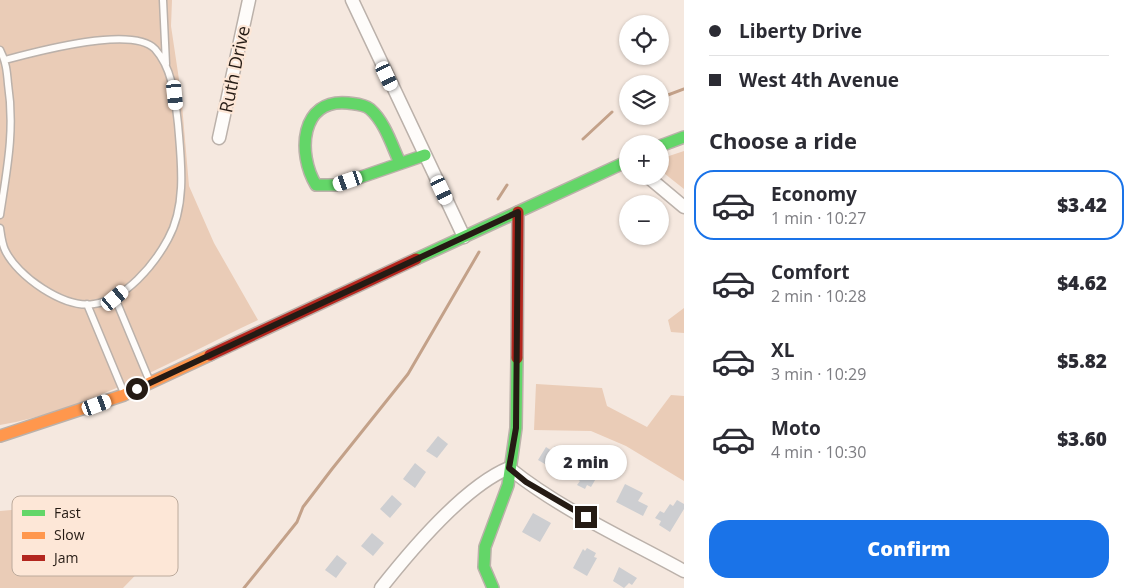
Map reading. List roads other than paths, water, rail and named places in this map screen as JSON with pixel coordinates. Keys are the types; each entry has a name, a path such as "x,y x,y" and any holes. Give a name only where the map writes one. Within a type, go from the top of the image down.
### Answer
{"main road":[{"path":"400,163 372,110 363,105 344,102 328,105 316,110 309,120 306,148 310,179 316,185 338,185 425,155"},
{"path":"669,143 684,137"},
{"path":"0,436 124,395 619,165"},
{"path":"493,588 484,567 485,547 508,485 516,428 518,212"}],"street":[{"name":"Ruth Drive","path":"218,138 249,0"},
{"path":"352,0 464,237"},
{"path":"658,185 684,207"},
{"path":"381,588 409,553 452,509 496,473 509,468 526,482 571,509 684,571"}],"lane":[{"path":"0,228 4,249 18,270 42,289 64,300 93,305 115,298 154,260 169,238 178,209 181,173 175,95 166,66 163,0"},
{"path":"5,60 56,47 137,39 154,48 166,66"},
{"path":"0,50 5,60 11,105 12,144 0,215"},
{"path":"115,298 150,383"},
{"path":"87,304 124,395"}],"waterway":[{"path":"669,95 684,89"},
{"path":"583,139 612,112"},
{"path":"498,199 507,185"},
{"path":"244,588 297,522 303,507 332,469 408,374 479,252"}]}
